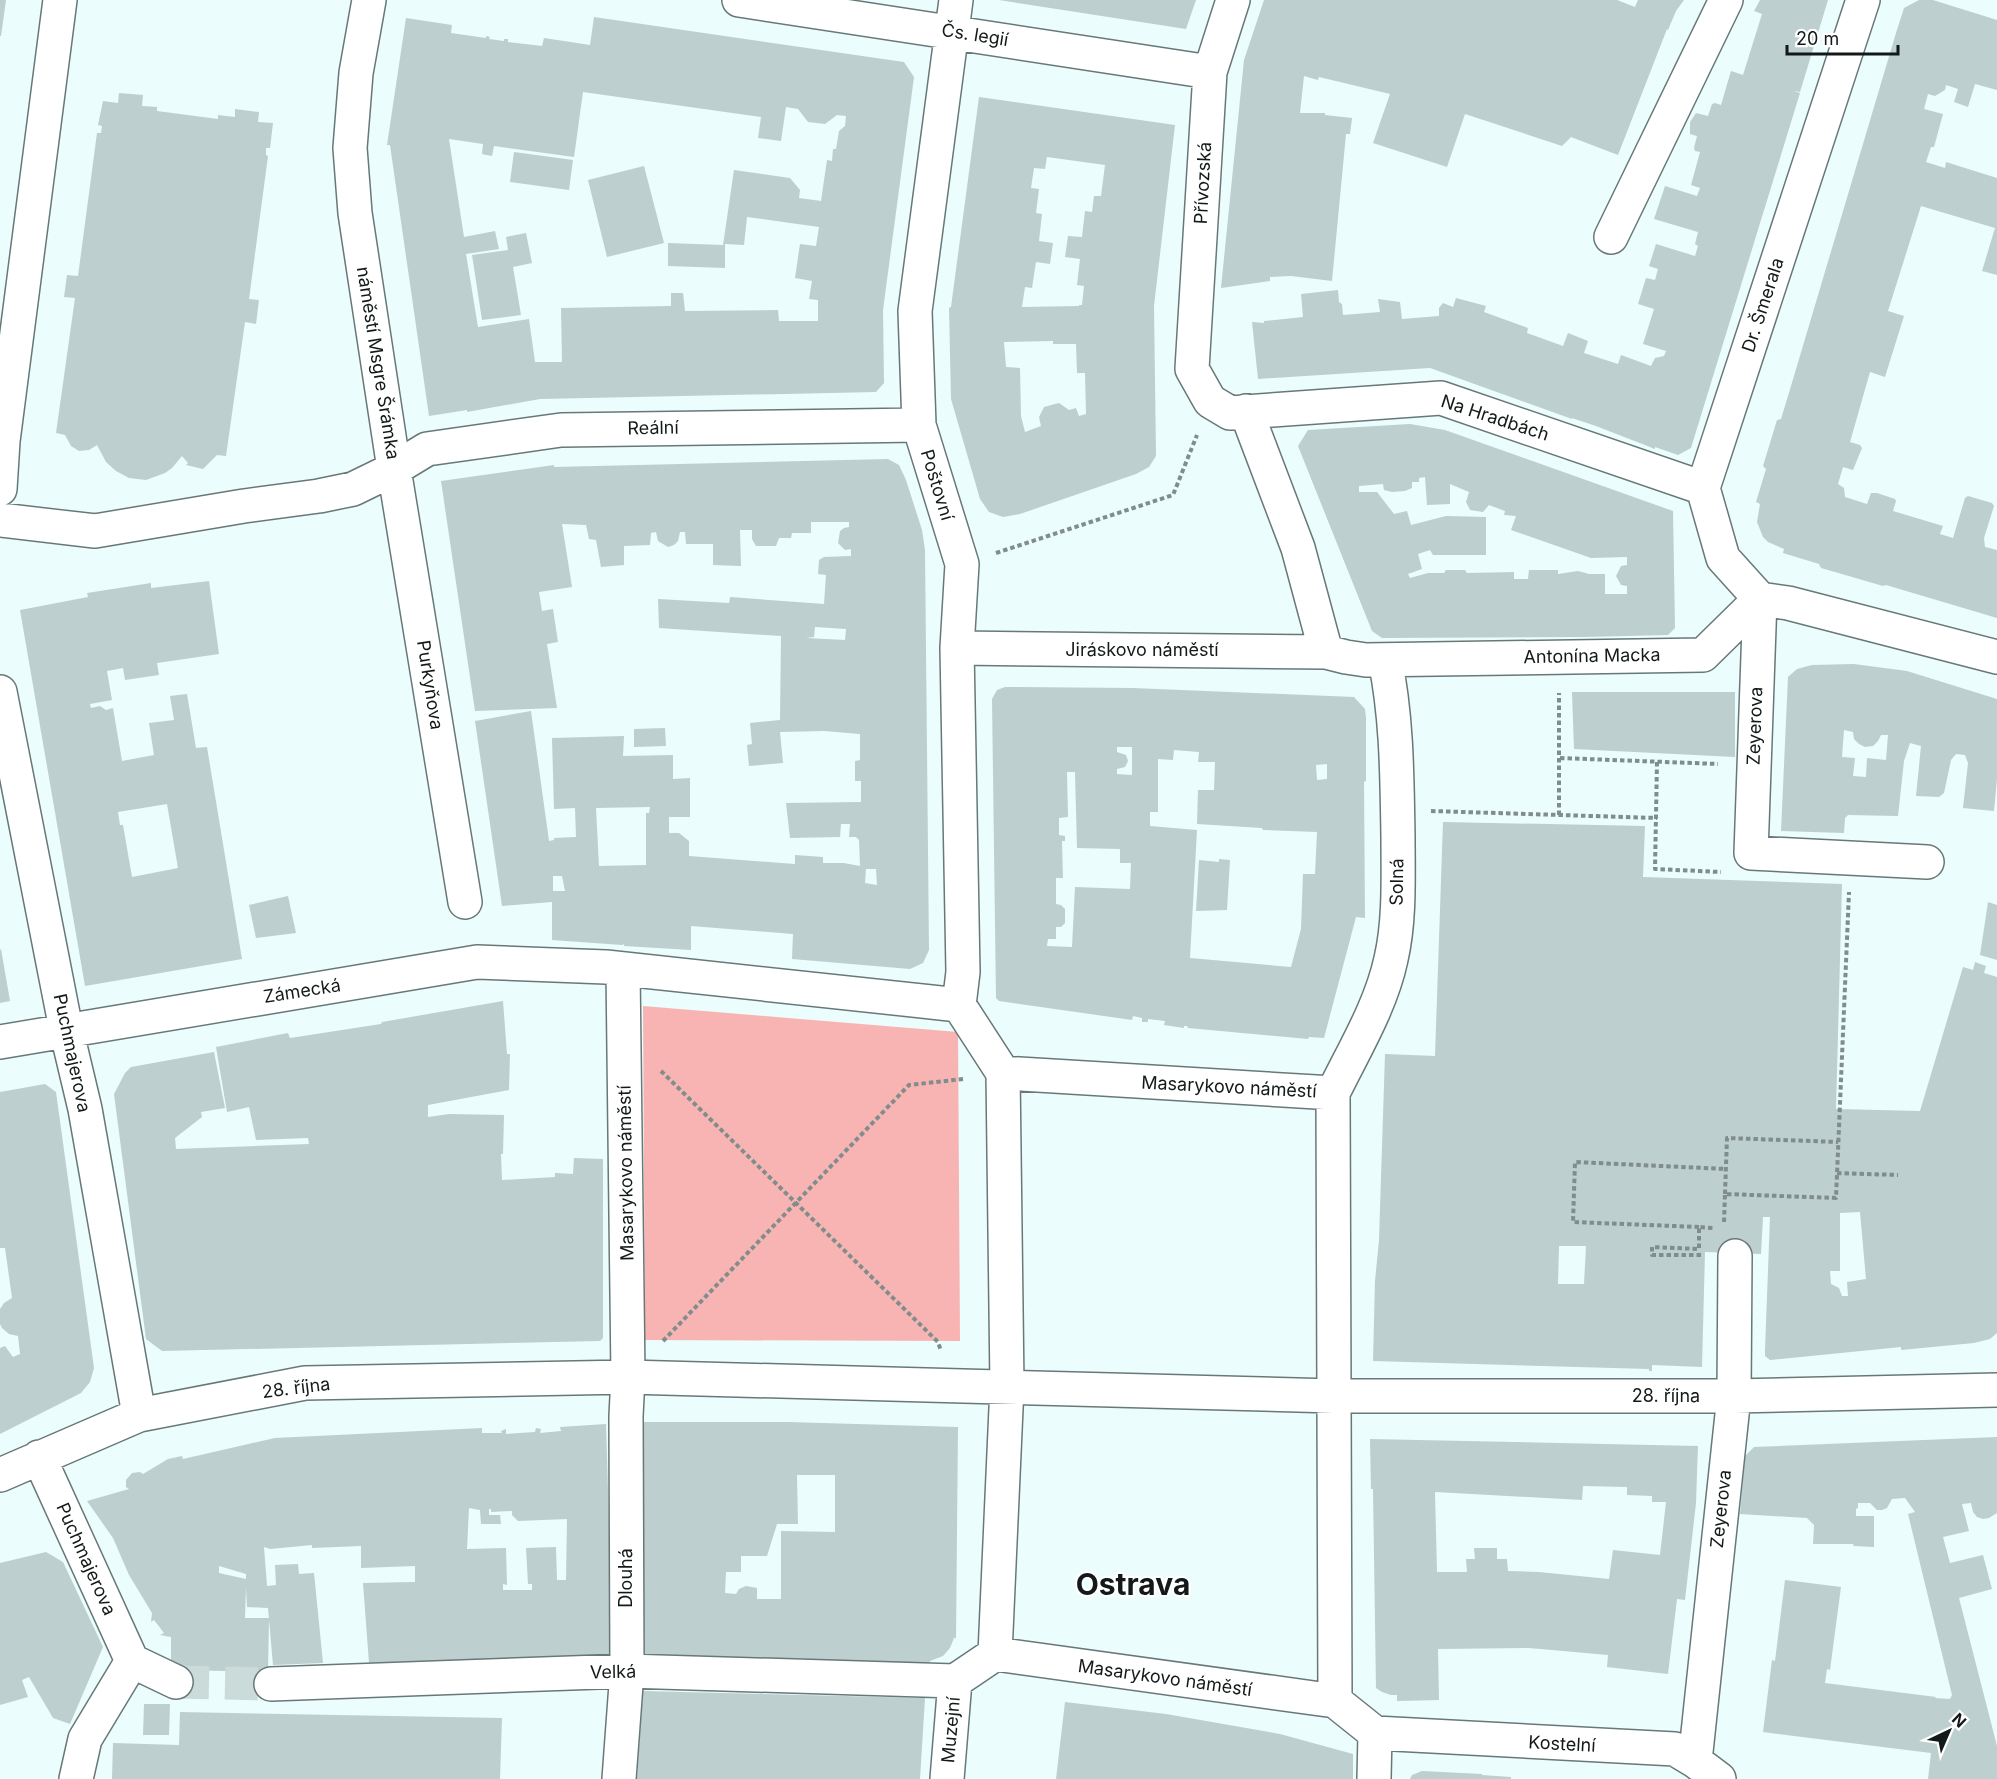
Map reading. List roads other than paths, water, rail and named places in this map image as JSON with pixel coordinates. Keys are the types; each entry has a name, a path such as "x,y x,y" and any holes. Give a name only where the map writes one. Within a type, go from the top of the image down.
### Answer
{"street":[{"path":"0,489 6,363 60,0"},
{"name":"náměstí Msgre Šrámka","path":"0,520 95,531 353,489 394,469 355,213 350,148 356,72 369,0"},
{"name":"Čs. legií","path":"739,0 954,16 1210,72"},
{"name":"Přívozská","path":"1210,401 1192,369 1210,72 1233,0"},
{"path":"1611,237 1726,0"},
{"name":"Dr. Šmerala","path":"1703,488 1863,0"},
{"name":"Poštovní","path":"954,16 915,310 919,424 962,564 957,648 963,972 959,1005"},
{"name":"Na Hradbách","path":"1210,401 1230,413 1441,398 1703,488"},
{"path":"1246,411 1298,548 1326,652"},
{"name":"Reální","path":"394,469 427,449 561,430 919,424"},
{"name":"Purkyňova","path":"394,469 465,902"},
{"path":"1703,488 1723,558 1760,599 1788,603 1997,657"},
{"name":"Antonína Macka","path":"1393,659 1703,654 1760,599"},
{"name":"Zeyerova","path":"1760,599 1753,766 1740,862 1927,862"},
{"name":"Jiráskovo náměstí","path":"957,648 1326,652 1346,657 1393,659"},
{"name":"Solná","path":"1333,1093 1374,1010 1391,959 1398,897 1393,659"},
{"name":"Puchmajerova","path":"0,692 66,1029 85,1109 139,1414"},
{"name":"Zámecká","path":"0,1042 66,1029 477,962 614,969"},
{"path":"614,969 959,1005 1003,1073 1007,1386 995,1654 956,1681"},
{"name":"Masarykovo náměstí","path":"614,969 624,1039 618,1377"},
{"name":"Masarykovo náměstí","path":"995,1654 1335,1701 1333,1093 1003,1073"},
{"name":"Zeyerova","path":"1708,1773 1720,1513 1734,1396 1730,1242"},
{"name":"28. října","path":"0,1474 139,1414 305,1383 618,1377 1007,1386"},
{"name":"Dlouhá","path":"618,1377 626,1416 627,1671 619,1779"},
{"path":"1007,1386 1334,1395"},
{"name":"28. října","path":"1334,1395 1734,1396 1997,1389"},
{"name":"Puchmajerova","path":"39,1457 132,1661"},
{"path":"76,1779 85,1739 132,1661 176,1682"},
{"name":"Velká","path":"272,1684 627,1671 956,1681"},
{"name":"Muzejní","path":"947,1779 956,1681"},
{"path":"1335,1701 1386,1734 1374,1779"},
{"name":"Kostelní","path":"1386,1734 1675,1749 1708,1773"}],"tunnel":[{"path":"176,1682 271,1684"}],"district":[{"name":"Ostrava","path":"1133,1585"}]}
